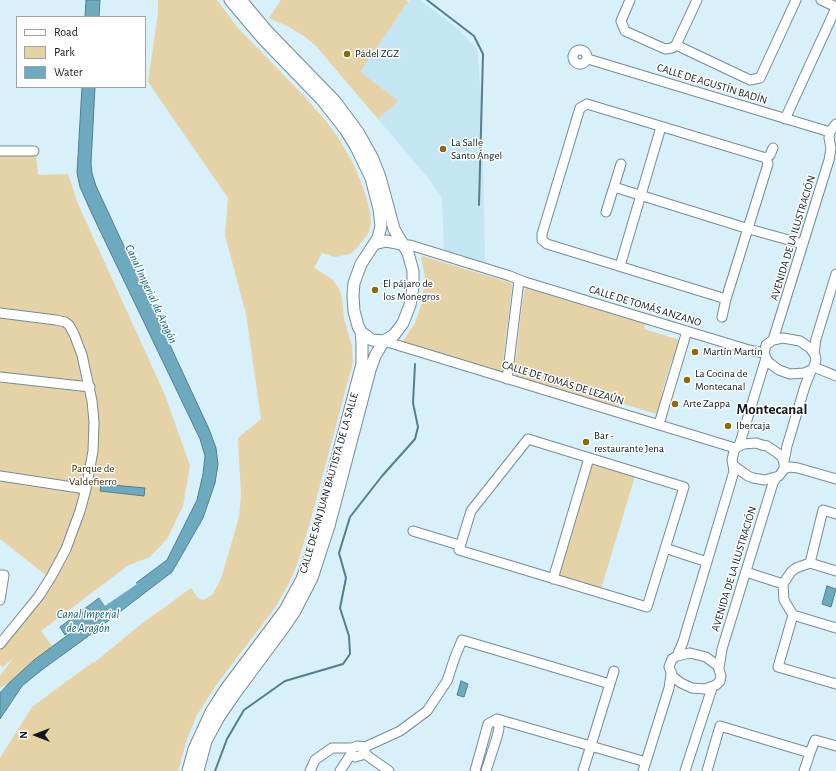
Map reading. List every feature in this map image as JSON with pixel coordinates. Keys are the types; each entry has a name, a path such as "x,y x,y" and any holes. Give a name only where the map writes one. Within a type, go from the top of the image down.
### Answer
{"main road":[{"name":"CALLE DE SAN JUAN BAUTISTA DE LA SALLE","path":"188,771 194,749 211,712 225,690 277,622 293,598 302,579 317,534 359,378 362,353 361,332 354,311 354,283 361,264 374,244 381,228 379,209 369,174 356,146 322,100 263,39 230,0"},
{"name":"CALLE DE SAN JUAN BAUTISTA DE LA SALLE","path":"198,771 206,741 219,717 285,626 295,611 312,578 329,526 373,360 384,341 394,335 403,323 408,312 412,296 413,271 408,253 392,224 385,192 376,167 366,146 353,124 327,93 274,38 241,0"},
{"path":"374,244 386,241 403,244"},
{"path":"361,332 372,340 384,341"}],"street":[{"path":"630,0 621,20 625,31 665,49 672,48 676,45 697,0"},
{"path":"676,45 750,80 760,78 796,0"},
{"path":"785,119 836,7 821,0"},
{"name":"CALLE DE AGUSTÍN BADÍN","path":"588,59 785,119 832,141"},
{"path":"726,299 547,244 542,240 542,234 580,108 587,104 766,158"},
{"path":"832,141 836,124"},
{"path":"620,266 661,127"},
{"name":"AVENIDA DE LA ILUSTRACIÓN","path":"773,340 829,160 832,141"},
{"path":"766,158 770,155 773,148"},
{"path":"0,151 34,151"},
{"path":"722,317 726,299 768,164 766,158"},
{"path":"606,212 621,164"},
{"path":"614,187 749,229 803,244"},
{"name":"CALLE DE TOMÁS ANZANO","path":"403,244 765,355"},
{"path":"734,466 753,478 765,480 776,478 781,474 787,446 805,386 816,360 814,353 816,339 836,274"},
{"path":"507,379 519,280"},
{"path":"0,313 56,320 65,322 69,325 82,355 90,387 94,422 93,451 86,489 72,535 51,577 28,611 0,643"},
{"path":"659,424 688,331"},
{"path":"677,656 683,642 732,478 734,466 732,457 737,447 765,355 766,344 773,340 788,338 800,341 807,345 814,353"},
{"name":"CALLE DE TOMÁS DE LEZAÚN","path":"384,341 737,447"},
{"path":"765,355 772,366 785,373 800,374 813,369 836,376"},
{"path":"0,377 90,387"},
{"path":"528,439 589,458 685,483 647,607 459,550 471,511 528,439"},
{"path":"737,447 756,443 767,446 776,452 784,465 836,479"},
{"path":"553,579 589,458"},
{"path":"0,476 86,489"},
{"name":"AVENIDA DE LA ILUSTRACIÓN","path":"719,668 722,648 776,478"},
{"path":"810,563 824,510 836,514"},
{"path":"413,531 460,545"},
{"path":"665,548 707,562"},
{"path":"836,571 810,563 796,568 791,572 783,584 784,600 793,615 836,628"},
{"path":"746,572 783,584"},
{"path":"0,600 2,575"},
{"path":"793,615 778,667 836,684"},
{"path":"365,751 400,731 427,711 447,681 462,640 610,684"},
{"path":"685,771 712,688 721,679 719,668 710,660 700,655 690,653 677,656 669,663 671,674 678,681 690,688 712,688"},
{"path":"583,771 614,671"},
{"path":"475,771 488,724 497,719 591,746 645,767 669,688 671,674"},
{"path":"486,771 499,728 497,719"},
{"path":"707,771 720,726 810,753"},
{"path":"804,771 815,740 836,746"},
{"path":"340,771 352,751 357,746 389,771"},
{"path":"310,771 315,760 332,748 352,751"}],"shaded area":[{"name":"La Salle Santo Ángel","path":"410,0 420,0 456,27 477,49 482,107 485,263 444,250 442,198 429,179 378,119 397,100 359,72"}],"green space":[{"path":"158,0 217,0 238,28 305,97 326,121 339,139 355,167 365,193 370,212 371,224 368,234 350,254 335,257 322,253 314,268 332,279 340,290 344,319 352,346 353,362 311,519 297,565 275,608 217,684 197,715 187,739 178,771 0,771 0,758 32,707 93,662 113,663 95,662 140,625 191,588 198,598 203,600 212,595 221,579 239,517 241,495 238,438 261,419 246,314 225,235 228,198 148,82 158,13"},
{"name":"Pádel ZGZ","path":"281,0 406,0 408,2 360,72 398,101 378,119 316,46 304,36 289,27 269,18"},
{"name":"Parque de Valdefierro","path":"0,154 36,154 38,175 68,174 78,204 165,395 190,466 183,506 167,539 150,557 129,565 41,631 52,646 9,683 0,688 0,676 14,657 3,667 0,665 0,644 28,611 47,576 0,539"},
{"path":"422,256 511,283 512,287 502,370 499,371 403,341 415,323 422,302 425,277 421,258"},
{"path":"526,288 645,324 644,329 680,340 662,392 663,395 657,414 620,403 619,408 515,376 514,372 524,291"},
{"path":"591,463 635,476 601,589 557,576"}],"water":[{"path":"86,0 100,0 99,16 85,16"},
{"name":"Canal Imperial de Aragón","path":"82,88 95,88 91,163 96,186 209,429 216,448 218,464 215,483 203,518 172,572 22,686 0,719 0,693 34,660 76,629 76,627 65,635 60,627 99,598 105,606 167,560 197,500 203,474 205,456 200,439 92,214 80,187 77,173"},
{"path":"101,484 145,488 144,496 100,491"},
{"path":"827,586 836,589 831,607 822,604"},
{"path":"461,681 468,684 464,697 457,695"}],"pier":[{"path":"135,582 137,584 105,606 98,596 106,604"}],"waterway":[{"path":"427,0 474,36 483,54 479,205"},
{"path":"215,771 227,739 244,710 285,681 343,664 350,654 349,636 340,608 346,578 339,553 350,517 382,476 415,439 418,427 413,403 415,364"}],"place":[{"name":"Pádel ZGZ","path":"347,54"},
{"name":"La Salle Santo Ángel","path":"443,149"},
{"name":"El pájaro de los Monegros","path":"375,290"},
{"name":"Martín Martín","path":"695,352"},
{"name":"La Cocina de Montecanal","path":"687,380"},
{"name":"Arte Zappa","path":"675,404"},
{"name":"Ibercaja","path":"728,426"},
{"name":"Bar - restaurante Jena","path":"586,442"}],"district":[{"name":"Montecanal","path":"772,409"}]}
